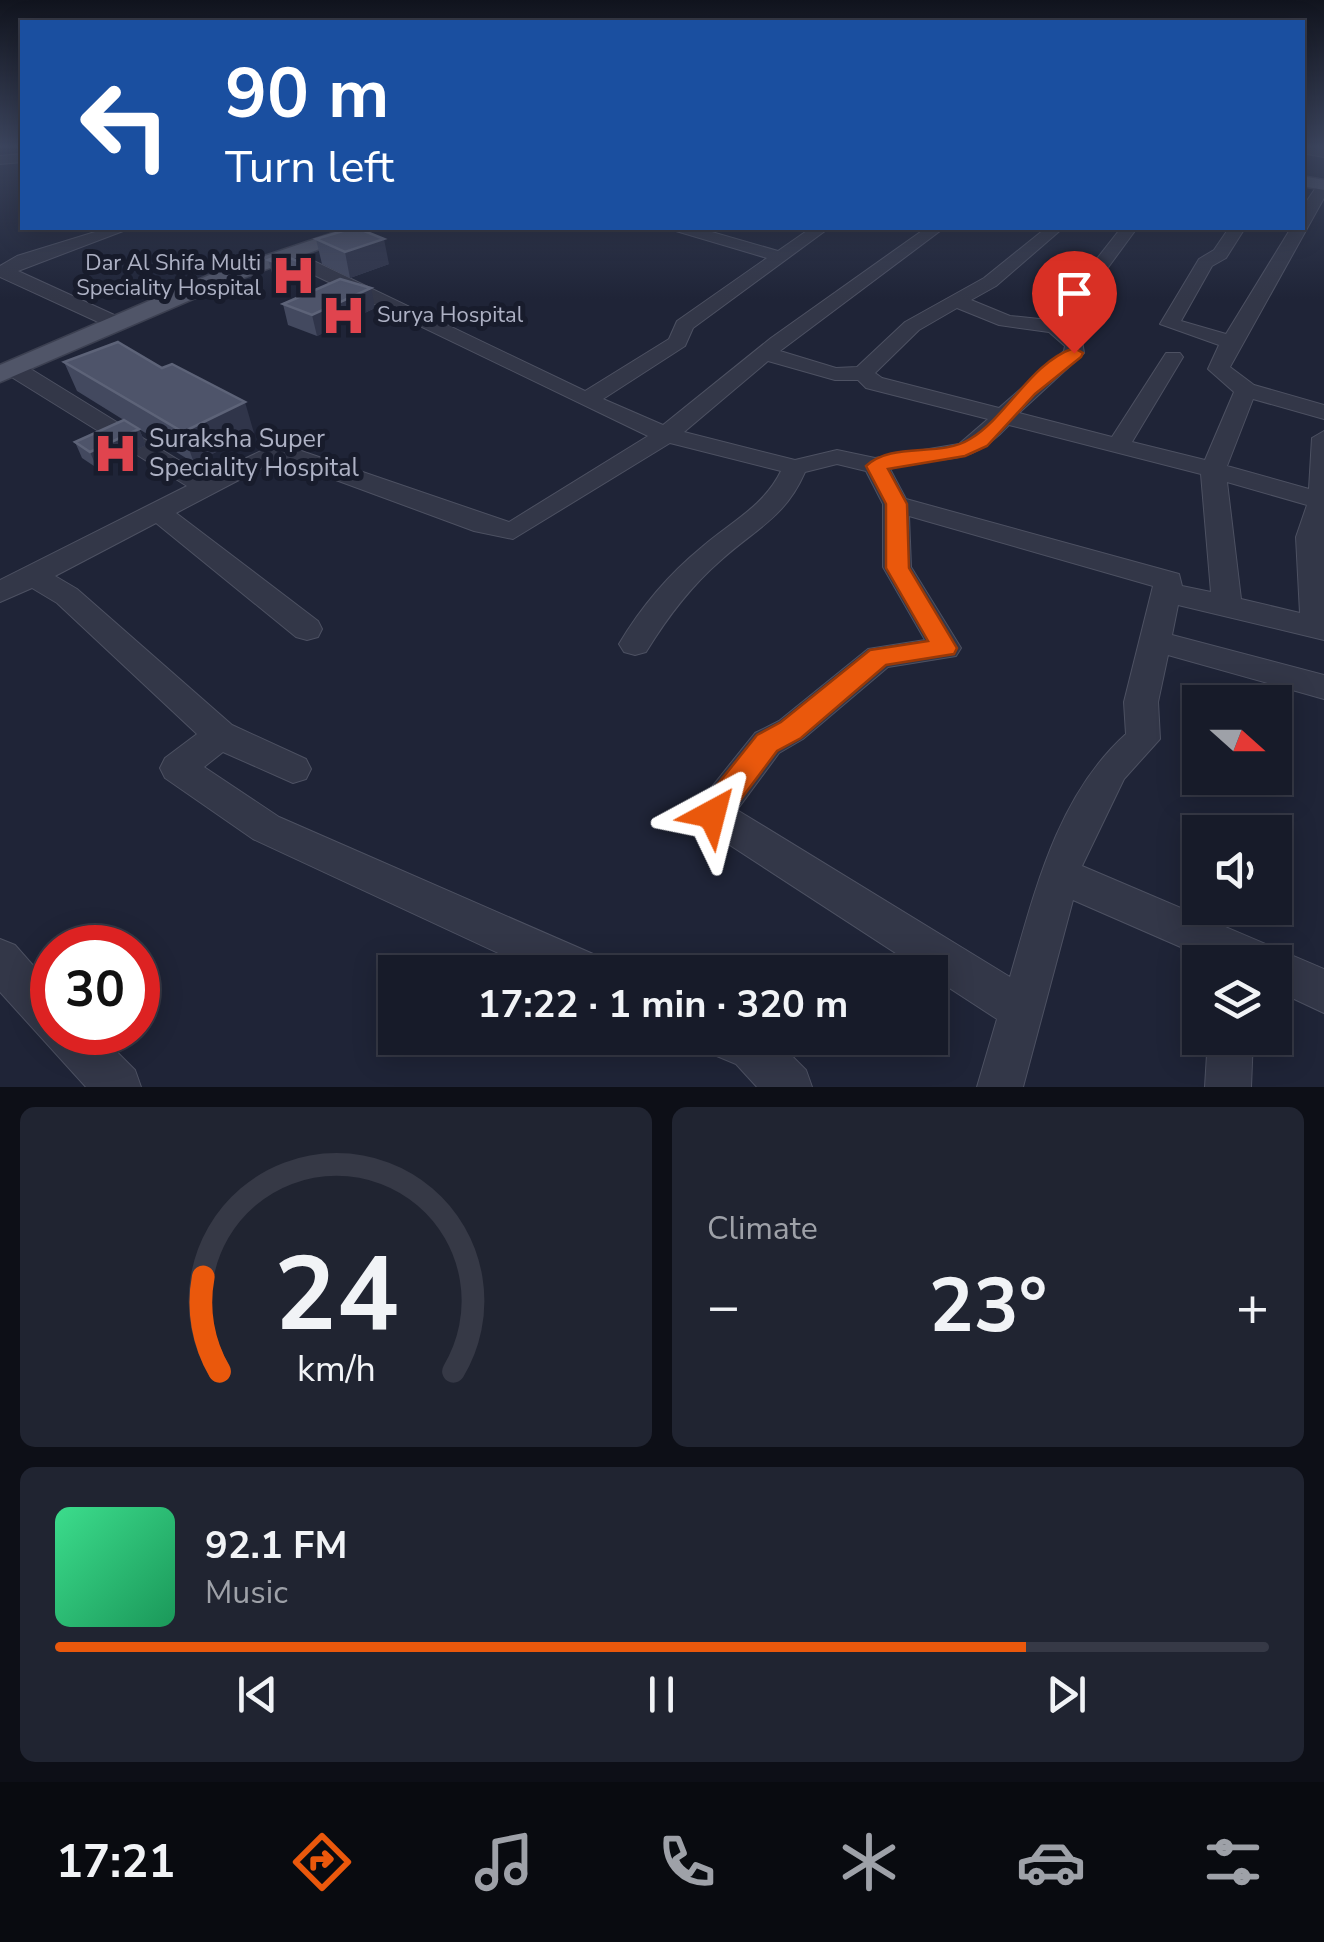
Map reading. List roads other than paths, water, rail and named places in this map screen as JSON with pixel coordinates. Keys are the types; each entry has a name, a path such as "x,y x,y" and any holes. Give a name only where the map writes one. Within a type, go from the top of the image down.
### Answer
{"main road":[{"path":"4,368 228,266 333,230"},
{"path":"110,320 358,230"}],"street":[{"path":"1,272 23,260 118,230"},
{"path":"586,400 678,342 684,325 818,230"},
{"path":"0,592 278,450 483,525 513,532 666,435 765,353 933,230"},
{"path":"765,353 835,374 863,373 912,326 990,282 1053,230"},
{"path":"1055,327 1128,230"},
{"path":"1231,342 1170,324 1206,263 1220,254 1236,230"},
{"path":"1298,230 1218,369 1246,390 1324,411"},
{"path":"717,232 781,257"},
{"path":"288,255 666,435 794,467 837,457 876,466 965,450 980,442 1074,353 1075,345 1055,327 1006,321 958,302"},
{"path":"1,272 110,320"},
{"path":"1118,446 1174,357"},
{"path":"4,368 205,487"},
{"path":"863,373 874,383 1320,501"},
{"path":"1227,606 1213,470 1246,390"},
{"path":"1324,394 1320,403 1324,411"},
{"path":"1167,592 1320,628 1310,538 1320,501 1324,438"},
{"path":"876,466 896,504 898,568 944,648 879,657 791,730 767,743 712,814 1022,1010"},
{"path":"635,644 663,602 709,555 781,498 794,467"},
{"path":"896,504 1170,582 1141,702 1144,739 1111,769 1066,854 1000,1087"},
{"path":"157,512 307,629"},
{"path":"32,575 68,596 220,735 293,769"},
{"path":"1155,642 1324,687"},
{"path":"220,735 178,768 266,828 547,955"},
{"path":"1060,875 1213,945"},
{"path":"0,960 30,995"},
{"path":"1292,976 1324,990"},
{"path":"87,1055 118,1087"},
{"path":"759,1055 790,1087"},
{"path":"1228,1087 1229,1055"}],"place":[{"name":"Dar Al Shifa Multi Speciality Hospital","path":"294,276"},
{"name":"Surya Hospital","path":"344,315"},
{"name":"Suraksha Super Speciality Hospital","path":"116,453"}]}
